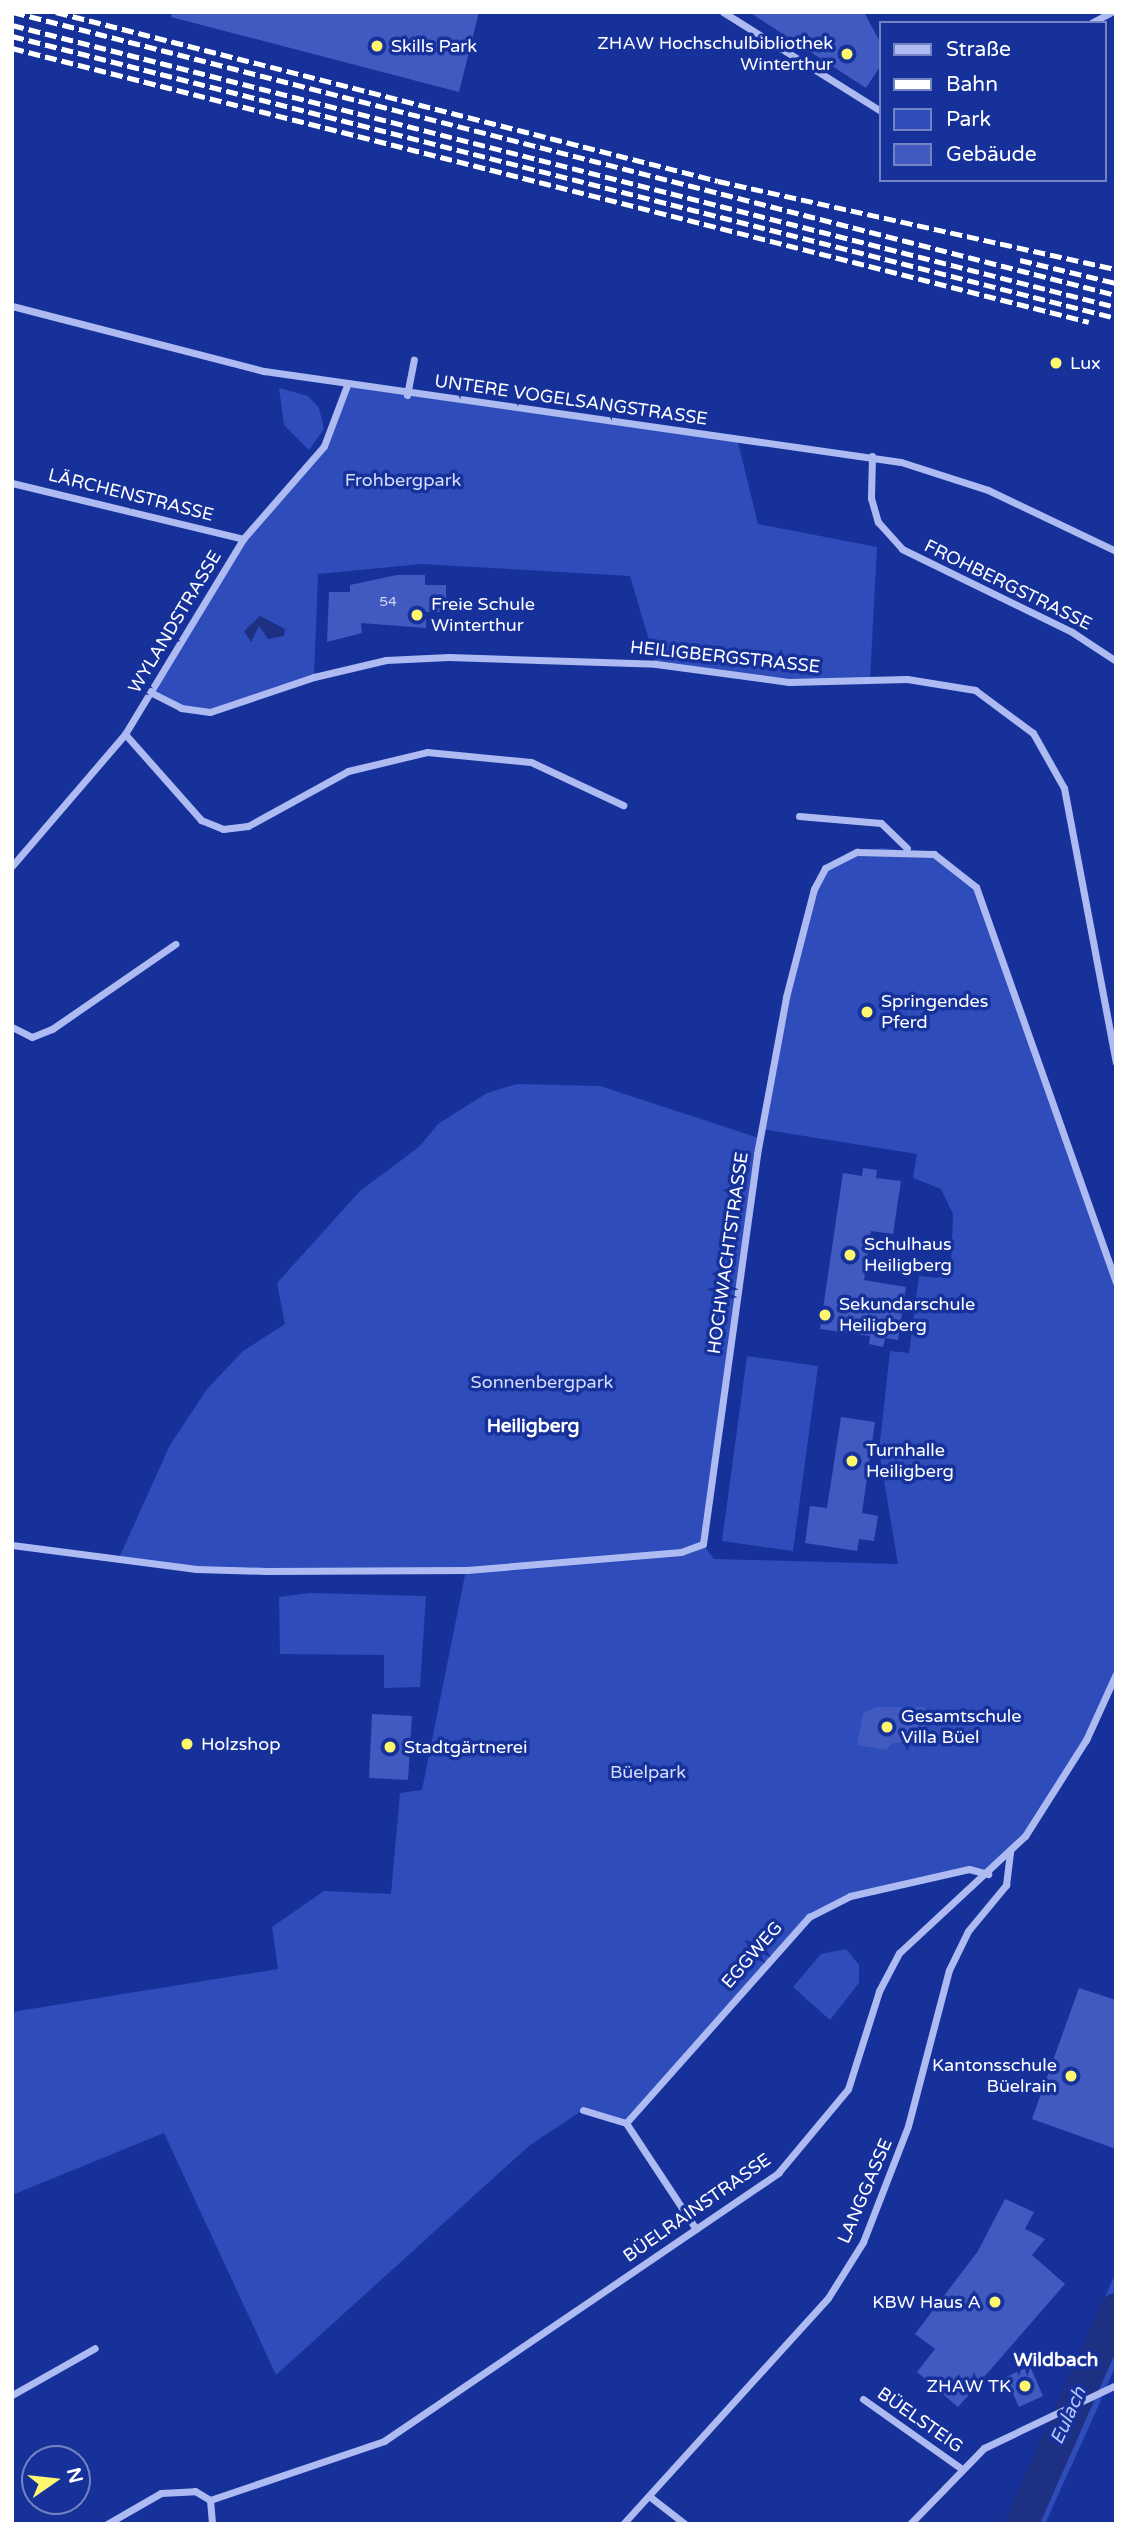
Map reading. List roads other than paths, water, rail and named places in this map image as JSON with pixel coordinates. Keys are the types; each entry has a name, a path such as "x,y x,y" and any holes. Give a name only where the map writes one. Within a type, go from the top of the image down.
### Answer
{"street":[{"path":"723,12 880,110"},
{"path":"1095,21 1112,12"},
{"name":"UNTERE VOGELSANGSTRASSE","path":"12,306 264,371 407,395 872,457 988,490 1116,551"},
{"path":"407,395 414,360"},
{"name":"WYLANDSTRASSE","path":"12,866 125,734 243,539 324,446 347,385"},
{"name":"FROHBERGSTRASSE","path":"872,457 871,498 878,523 902,549 1072,632 1116,661"},
{"name":"LÄRCHENSTRASSE","path":"12,483 243,539"},
{"name":"HEILIGBERGSTRASSE","path":"152,693 181,708 210,712 325,674 386,660 449,657 656,664 789,682 907,679 975,690 1032,733 1064,788 1116,1062"},
{"path":"125,734 201,820 222,829 248,826 348,771 427,752 531,762 623,805"},
{"path":"799,816 881,823 907,848"},
{"name":"HOCHWACHTSTRASSE","path":"12,1545 197,1569 279,1571 467,1570 681,1552 703,1544 760,1138 814,889 836,859 907,848 952,862 988,909 1015,1004 1116,1282"},
{"path":"12,1027 32,1037 52,1029 175,944"},
{"name":"BÜELRAINSTRASSE","path":"210,2500 384,2441 778,2173 827,2121 859,2063 879,1991 899,1954 988,1874 1010,1850 1069,1771 1116,1674"},
{"name":"LANGGASSE","path":"622,2524 828,2298 863,2242 908,2126 949,1970 968,1931 1006,1885 1010,1850"},
{"name":"EGGWEG","path":"626,2123 809,1917 862,1893 969,1869 988,1874"},
{"path":"583,2110 626,2123 696,2230"},
{"path":"12,2395 94,2348"},
{"path":"910,2524 959,2467 1053,2413 1116,2385"},
{"name":"BÜELSTEIG","path":"863,2399 959,2467"},
{"path":"107,2524 160,2493 195,2491 210,2500 212,2524"},
{"path":"649,2496 685,2524"}],"waterway":[{"name":"Eulach","path":"1021,2524 1116,2309"}],"railway":[{"path":"13,12 1116,295"},
{"path":"56,12 718,181 1116,269"},
{"path":"12,25 1116,307"},
{"path":"12,36 1116,318"},
{"path":"12,48 1089,322"},
{"path":"1020,260 1116,283"}],"place":[{"name":"Skills Park","path":"377,46"},
{"name":"ZHAW Hochschulbibliothek Winterthur","path":"847,54"},
{"name":"Lux","path":"1056,363"},
{"name":"Freie Schule Winterthur","path":"417,615"},
{"name":"Springendes Pferd","path":"867,1012"},
{"name":"Schulhaus Heiligberg","path":"850,1255"},
{"name":"Sekundarschule Heiligberg","path":"825,1315"},
{"name":"Turnhalle Heiligberg","path":"852,1461"},
{"name":"Gesamtschule Villa Büel","path":"887,1727"},
{"name":"Holzshop","path":"187,1744"},
{"name":"Stadtgärtnerei","path":"390,1747"},
{"name":"Kantonsschule Büelrain","path":"1071,2076"},
{"name":"KBW Haus A","path":"995,2302"},
{"name":"ZHAW TK","path":"1025,2386"}],"district":[{"name":"Heiligberg","path":"533,1427"},
{"name":"Wildbach","path":"1056,2361"}],"park label":[{"name":"Frohbergpark","path":"403,480"},
{"name":"Sonnenbergpark","path":"542,1382"},
{"name":"Büelpark","path":"648,1772"}]}
